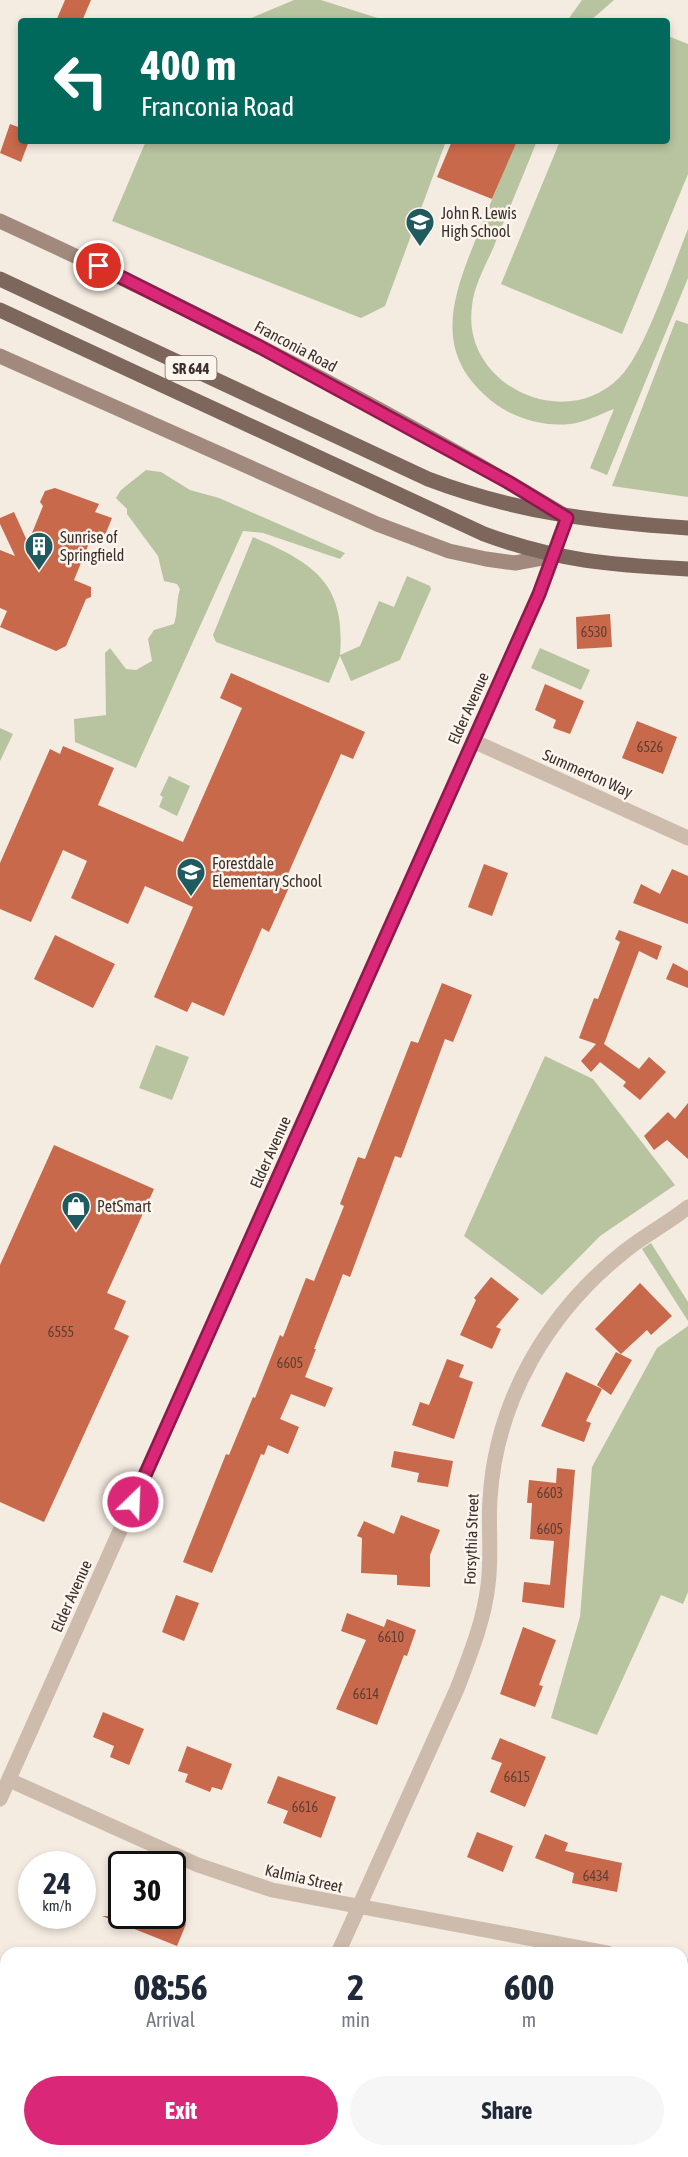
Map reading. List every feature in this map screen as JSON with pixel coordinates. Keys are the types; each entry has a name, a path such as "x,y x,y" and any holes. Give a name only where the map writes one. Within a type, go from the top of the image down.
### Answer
{"main road":[{"name":"Franconia Road","path":"0,221 213,322 498,476 567,518"},
{"name":"Franconia Road","path":"0,279 428,479 509,506 567,518 688,528"},
{"name":"SR 644","path":"0,310 484,534 553,556 606,564 688,569"},
{"path":"0,356 377,524 450,550 486,559 514,562 553,556"}],"street":[{"name":"Elder Avenue","path":"0,1799 539,594 567,518"},
{"name":"Summerton Way","path":"473,741 688,838"},
{"name":"Forsythia Street","path":"341,1947 457,1689 474,1645 489,1583 490,1498 494,1463 508,1411 527,1367 556,1321 589,1282 625,1250 688,1207"},
{"name":"Kalmia Street","path":"9,1780 229,1877 272,1890 575,1947"}],"green space":[{"path":"294,0 321,0 378,18 251,18"},
{"path":"582,0 614,0 593,18 569,18"},
{"path":"670,37 688,44 688,174 622,334 501,284 559,144 670,144"},
{"path":"145,144 445,144 385,306 361,318 112,221"},
{"path":"515,144 536,144 473,298 473,334 483,358 499,378 521,392 546,400 572,401 597,394 620,377 629,365 649,329 688,229 688,278 607,475 590,468 614,409 570,424 548,424 526,419 497,405 475,386 461,365 454,344 452,323 455,300 470,253"},
{"path":"676,320 688,324 688,497 612,486"},
{"path":"146,470 161,472 190,490 219,498 345,553 340,559 263,533 243,531 136,768 75,742 74,719 106,715 105,653 110,648 126,669 136,670 152,661 148,639 154,630 174,624 180,589 177,584 164,581 158,556 127,514 127,509 116,498 121,490"},
{"path":"253,537 293,556 322,579 338,610 340,655 360,646 379,601 394,607 407,576 430,586 431,589 400,660 351,681 340,656 329,683 216,642 213,635"},
{"path":"540,648 590,670 581,690 531,668"},
{"path":"0,728 13,734 0,761"},
{"path":"169,776 190,786 177,816 159,807 163,797 160,795"},
{"path":"156,1045 189,1057 172,1100 139,1088"},
{"path":"545,1056 593,1079 675,1185 600,1236 542,1295 464,1236"},
{"path":"651,1243 688,1302 688,1321 642,1249"},
{"path":"688,1326 688,1592 683,1604 661,1595 597,1735 551,1718 580,1617 592,1467 657,1348"}],"building":[{"path":"65,0 91,0 83,18 57,18"},
{"path":"10,124 18,127 18,144 28,144 21,162 0,153"},
{"path":"451,144 516,144 492,199 437,177"},
{"name":"Sunrise of Springfield","path":"55,488 99,504 95,512 112,518 103,540 92,536 74,580 91,587 91,597 86,599 66,646 56,651 0,627 7,611 0,608 0,550 15,556 0,524 0,518 14,512 28,543 43,506 40,502 45,491"},
{"path":"610,614 612,647 577,649 576,617"},
{"path":"231,673 365,732 353,759 341,754 284,883 290,885 269,932 262,928 224,1016 192,1002 187,1012 154,997 193,907 145,886 128,924 71,898 87,861 63,850 31,922 0,909 0,863 50,749 60,754 63,746 114,768 98,805 183,842 242,708 220,698"},
{"path":"545,684 584,701 570,734 553,728 556,720 535,710"},
{"path":"637,721 677,737 663,774 622,758"},
{"path":"484,864 508,873 492,916 468,907"},
{"path":"672,869 688,876 688,924 633,903 641,884 660,894"},
{"path":"619,930 662,946 657,960 639,951 604,1044 639,1069 649,1057 666,1072 640,1100 623,1086 626,1082 600,1062 591,1072 581,1061 596,1044 579,1038 594,998 598,999 620,942 615,939"},
{"path":"55,935 115,964 93,1008 34,979"},
{"path":"673,963 688,971 688,988 666,979"},
{"path":"442,983 472,995 453,1042 445,1039 401,1158 395,1156 350,1277 343,1274 314,1349 316,1349 305,1377 333,1388 325,1407 291,1394 280,1419 299,1427 288,1454 268,1445 264,1455 261,1454 212,1573 183,1562 226,1454 229,1455 253,1397 255,1398 280,1335 283,1337 306,1278 314,1281 344,1206 340,1204 358,1157 365,1159 411,1041 418,1043"},
{"path":"688,1103 688,1159 667,1140 654,1150 644,1136 668,1112 675,1119"},
{"path":"54,1145 154,1189 107,1293 126,1301 114,1329 129,1336 44,1522 0,1502 0,1265"},
{"path":"491,1277 519,1299 496,1327 501,1329 492,1349 460,1335 476,1300 474,1298"},
{"path":"640,1283 672,1316 651,1335 647,1330 621,1354 595,1329"},
{"path":"616,1352 632,1360 611,1395 597,1385"},
{"path":"447,1359 464,1365 459,1377 473,1382 454,1439 412,1425 420,1402 429,1405"},
{"path":"566,1372 602,1389 586,1421 591,1423 584,1442 541,1426"},
{"path":"394,1451 453,1461 448,1487 417,1482 419,1473 391,1467"},
{"path":"557,1468 575,1470 564,1608 522,1602 524,1582 550,1585 554,1541 530,1539 532,1503 527,1503 529,1480 556,1483"},
{"path":"401,1515 440,1530 430,1555 430,1587 397,1585 397,1575 361,1573 362,1538 357,1536 364,1521 394,1534"},
{"path":"176,1595 199,1603 184,1641 162,1632"},
{"path":"347,1613 384,1627 387,1619 416,1630 377,1725 336,1709 366,1640 341,1631"},
{"path":"523,1627 556,1640 539,1685 543,1686 535,1707 500,1694"},
{"path":"103,1712 144,1729 129,1765 110,1757 114,1746 93,1737"},
{"path":"500,1738 546,1757 525,1807 490,1792 502,1763 491,1759"},
{"path":"187,1746 232,1764 222,1790 212,1787 210,1792 185,1782 188,1774 178,1771"},
{"path":"278,1776 336,1797 321,1838 283,1823 288,1811 267,1803"},
{"path":"477,1832 513,1846 503,1872 467,1857"},
{"path":"545,1834 568,1843 565,1851 622,1863 617,1892 572,1883 574,1873 535,1858"},
{"path":"134,1929 184,1929 177,1946"}],"place":[{"name":"John R. Lewis High School","path":"420,248"},
{"name":"Sunrise of Springfield","path":"39,572"},
{"name":"Forestdale Elementary School","path":"191,898"},
{"name":"PetSmart","path":"76,1232"}],"route":[{"path":"99,266 260,347 508,482 567,518 539,594 133,1502"}]}
